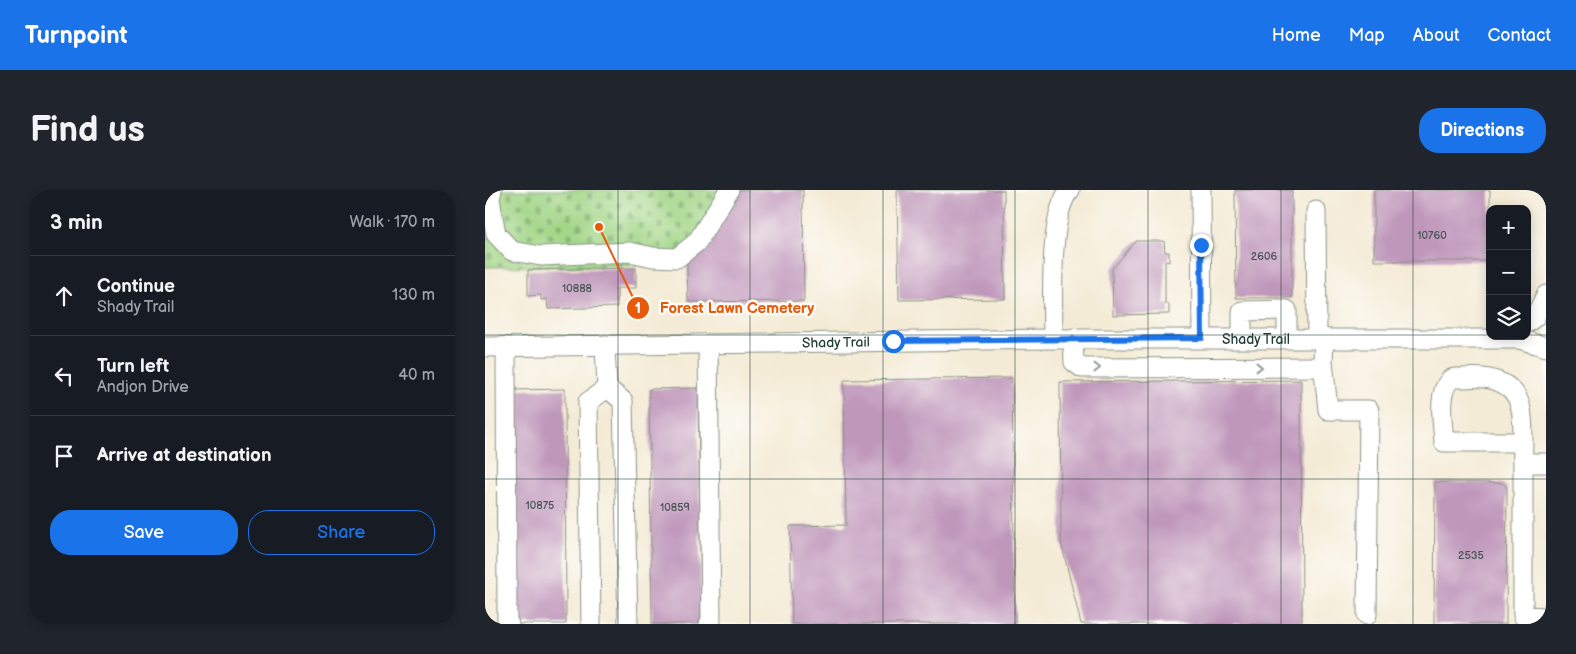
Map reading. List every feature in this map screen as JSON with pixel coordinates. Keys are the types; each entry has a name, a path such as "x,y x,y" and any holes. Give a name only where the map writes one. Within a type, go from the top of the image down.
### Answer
{"street":[{"path":"492,190 490,199 496,234 512,251 541,256 630,252 653,257 677,258 697,242 729,190"},
{"path":"1053,338 1054,250 1061,204 1070,190"},
{"path":"1201,190 1202,338"},
{"path":"1316,211 1321,338 1327,410 1369,410 1367,615"},
{"path":"1531,320 1535,317 1546,295"},
{"path":"1243,338 1242,311 1287,310 1287,338"},
{"name":"Shady Trail","path":"485,347 1053,338 1486,338"},
{"path":"1073,338 1074,362 1082,368 1323,367"},
{"name":"Shady Trail","path":"1522,340 1536,342 1546,347"},
{"path":"708,344 711,621 709,624"},
{"path":"605,345 607,388 623,401 628,624"},
{"path":"506,347 507,612 509,624"},
{"path":"1522,442 1444,442 1444,395 1448,382 1453,378 1483,377 1509,388 1520,406 1522,442 1523,463 1523,616 1546,616"},
{"path":"591,624 588,402 607,388"},
{"path":"1523,463 1546,463"}],"green space":[{"path":"485,190 738,190 689,265 485,267"}],"building":[{"path":"737,190 803,190 804,301 688,302 687,265"},
{"path":"897,190 1004,190 1005,299 899,300"},
{"path":"1235,190 1292,190 1292,298 1236,298"},
{"path":"1374,190 1490,190 1490,205 1486,205 1486,261 1374,261"},
{"path":"1136,241 1164,241 1165,252 1169,252 1169,262 1165,261 1165,304 1169,304 1169,314 1113,315 1112,269"},
{"path":"636,268 636,288 617,288 617,307 548,309 547,299 541,300 541,295 528,296 528,270"},
{"path":"1012,378 1015,624 792,624 790,526 846,525 844,380"},
{"path":"1301,380 1302,624 1081,624 1061,542 1060,382"},
{"path":"698,388 701,620 697,624 652,624 649,389"},
{"path":"565,389 566,624 519,624 516,620 512,390"},
{"path":"1435,482 1502,483 1507,487 1506,624 1434,624"}],"place":[{"name":"Forest Lawn Cemetery","path":"599,227"}],"route":[{"path":"893,341 1202,338 1201,245"}]}
